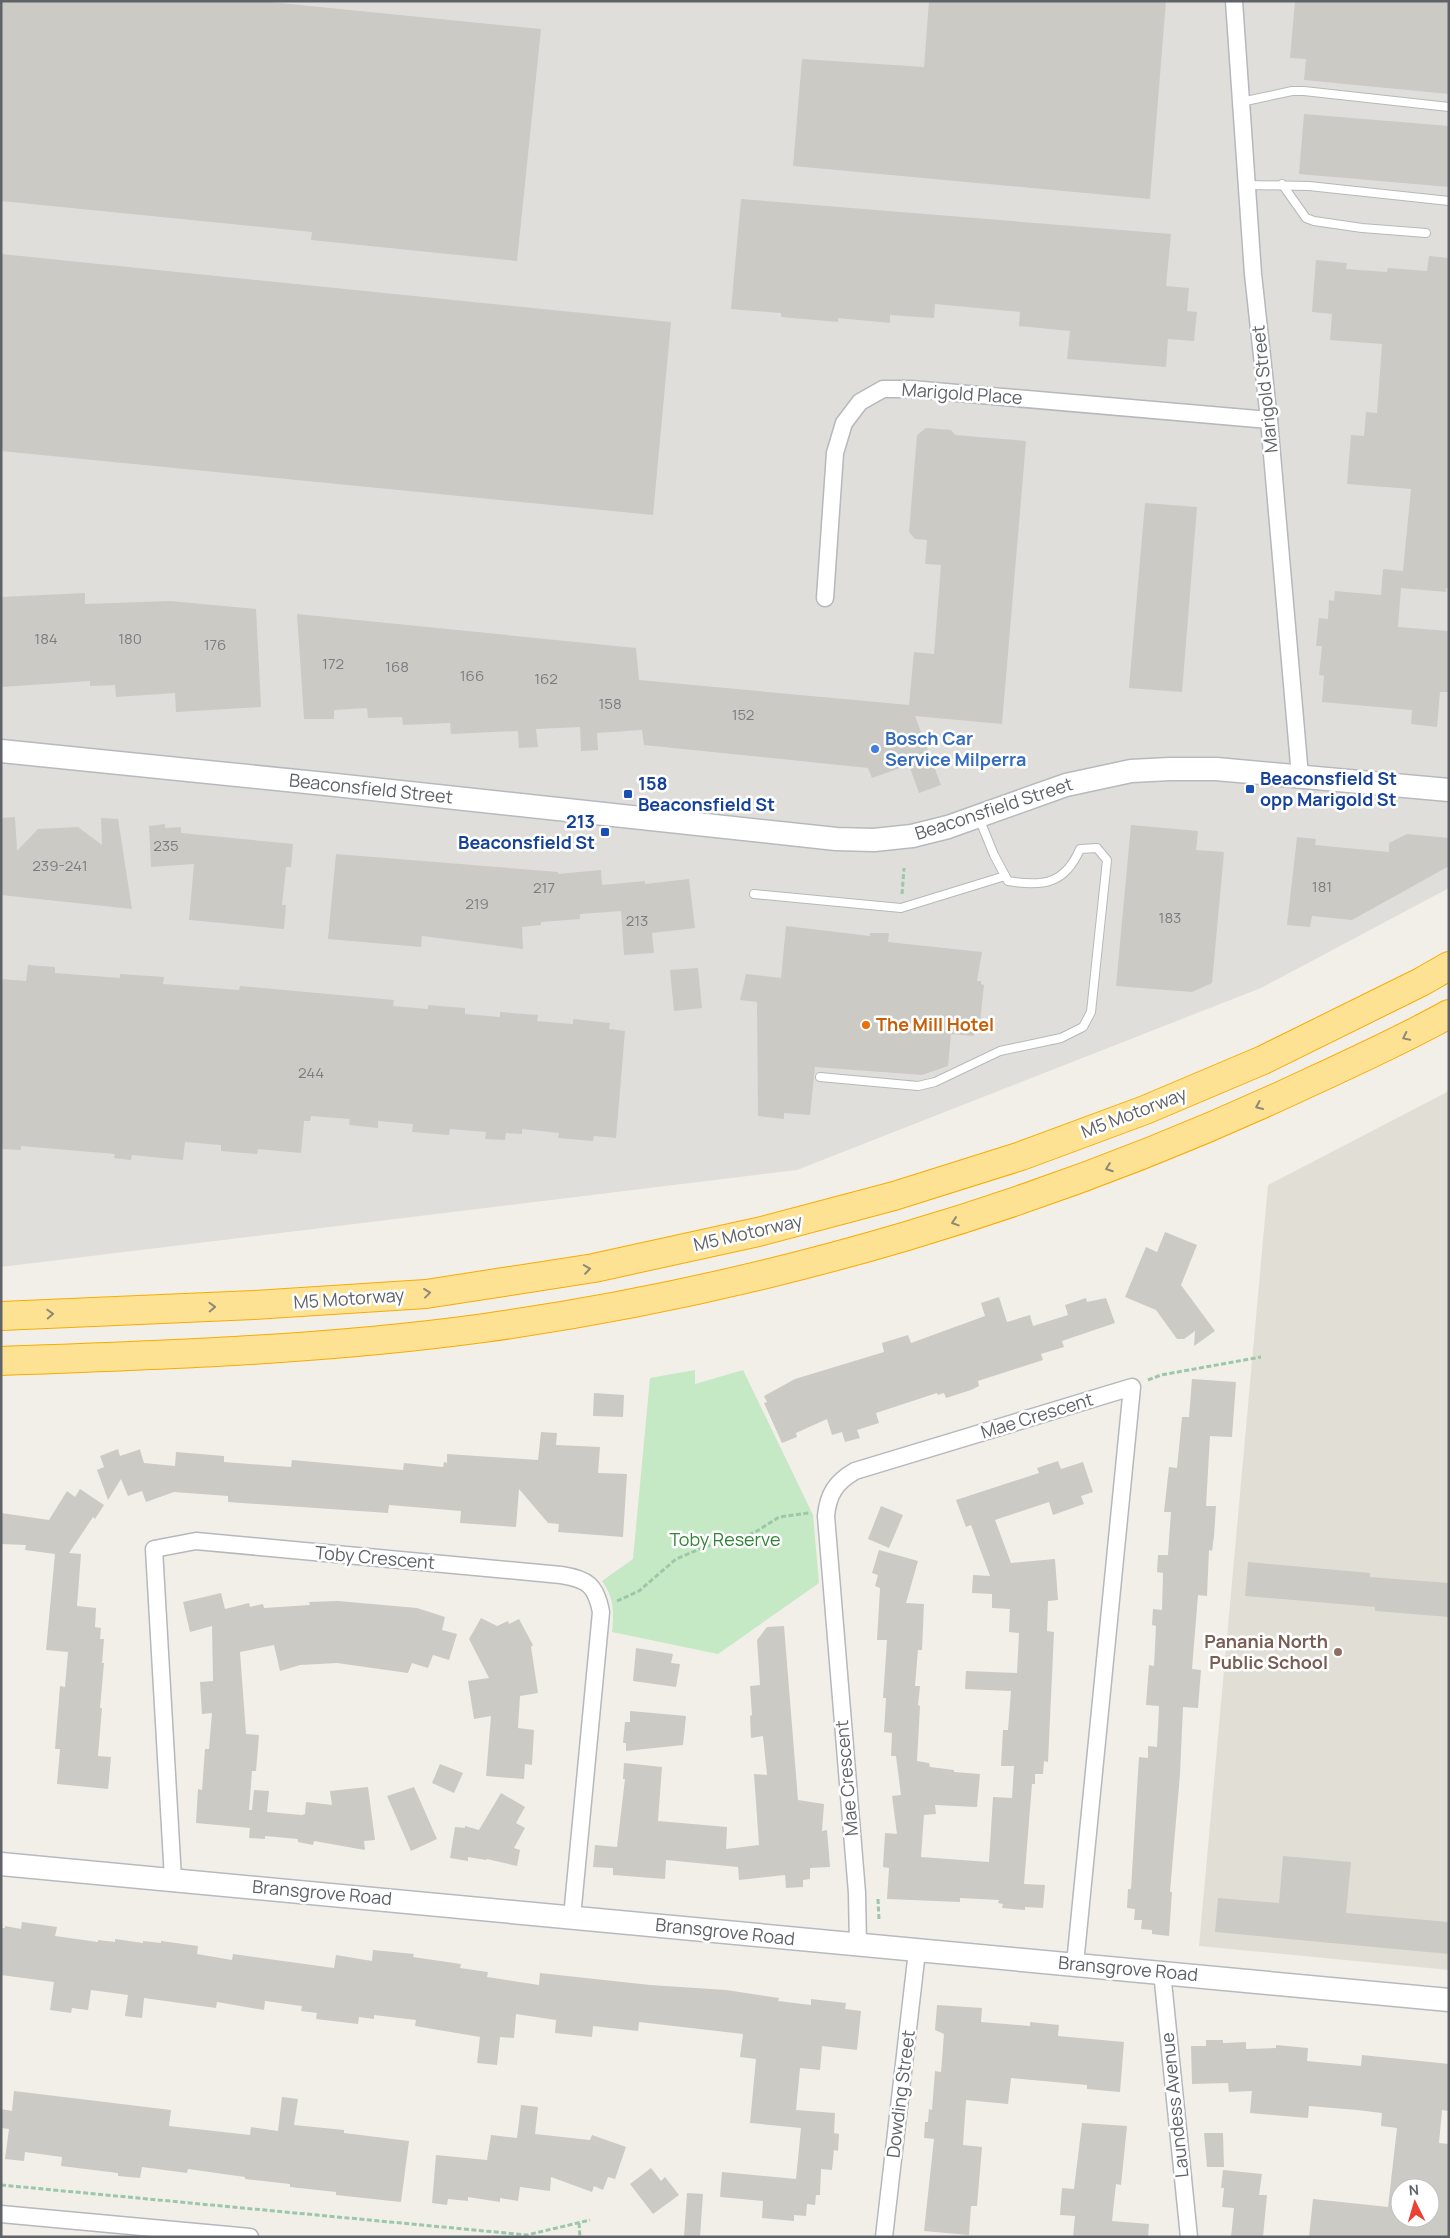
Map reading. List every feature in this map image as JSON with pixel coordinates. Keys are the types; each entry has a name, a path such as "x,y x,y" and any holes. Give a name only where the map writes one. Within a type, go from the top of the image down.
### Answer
{"highway":[{"name":"M5 Motorway","path":"1,1316 254,1305 426,1294 594,1268 758,1232 894,1196 1021,1156 1146,1110 1263,1060 1421,982 1449,966"},
{"path":"1,1361 287,1349 397,1339 484,1328 596,1310 714,1287 815,1262 938,1227 1038,1194 1148,1154 1257,1108 1412,1035 1449,1014"}],"main road":[{"name":"Beaconsfield Street","path":"1,751 836,839 874,840 912,836 978,817 1066,785 1131,771 1170,768 1216,769 1449,790"},
{"name":"Bransgrove Road","path":"1,1864 572,1917 917,1952 1075,1964 1449,2000"}],"street":[{"name":"Marigold Street","path":"1234,1 1253,274 1269,420 1300,776"},
{"name":"Marigold Place","path":"826,598 838,445 844,423 860,402 883,389 950,392 1269,420"},
{"name":"Mae Crescent","path":"858,1946 857,1893 827,1513 828,1501 834,1488 843,1477 855,1471 1132,1388"},
{"path":"1075,1964 1132,1388"},
{"name":"Toby Crescent","path":"173,1880 154,1549 196,1541 561,1575 577,1577 587,1582 595,1591 600,1608 600,1634 572,1917"},
{"name":"Dowding Street","path":"884,2237 917,1952"},
{"name":"Laundess Avenue","path":"1162,1972 1188,2237"},
{"path":"1,2214 250,2237"}],"lane":[{"path":"1241,102 1292,91 1304,91 1449,107"},
{"path":"1247,185 1282,184 1449,201"},
{"path":"1282,184 1306,218 1314,222 1426,233"},
{"path":"820,1077 918,1086 935,1082 1000,1051 1061,1038 1084,1027 1090,1012 1107,860 1097,848 1080,849 1074,864 1059,877 1032,885 1008,881 994,855 978,817"},
{"path":"754,894 901,908 1005,876"}],"path":[{"path":"902,895 904,868"},
{"path":"1132,1388 1161,1375 1261,1357"},
{"path":"600,1608 639,1591 676,1559 707,1546 732,1542 757,1531 779,1518 798,1513 827,1513"},
{"path":"1,2185 527,2235 590,2220"},
{"path":"578,2223 580,2237"}],"shaded area":[{"path":"1,1 1449,1 1449,888 1261,988 797,1170 1,1267"},
{"name":"Panania North Public School","path":"1449,1091 1449,1970 1199,1946 1268,1185"}],"green space":[{"name":"Toby Reserve","path":"695,1370 695,1384 743,1370 813,1515 819,1583 718,1654 612,1632 611,1599 602,1581 633,1559 650,1378"}],"building":[{"path":"1,1 260,1 541,29 517,261 311,240 312,232 1,201"},
{"path":"929,1 1166,1 1150,199 793,166 802,59 924,67"},
{"path":"1295,1 1449,1 1449,94 1304,80 1306,59 1290,58"},
{"path":"1304,114 1449,126 1449,187 1299,174"},
{"path":"741,199 1171,234 1166,286 1189,288 1187,311 1197,312 1194,341 1168,339 1166,367 1067,359 1070,331 1019,326 1020,312 935,304 934,318 890,315 890,323 838,318 838,322 781,317 781,313 731,309"},
{"path":"1,254 671,322 653,515 1,451"},
{"path":"1429,256 1449,258 1449,589 1446,588 1446,592 1401,588 1398,627 1449,631 1449,692 1440,692 1437,727 1411,724 1412,710 1322,702 1324,676 1319,675 1322,646 1316,646 1319,618 1328,619 1329,600 1334,601 1335,591 1381,595 1383,569 1403,571 1411,489 1347,484 1351,435 1364,436 1366,412 1377,413 1382,344 1330,340 1332,314 1312,312 1316,260 1347,263 1346,269 1387,272 1388,268 1427,271"},
{"path":"926,428 951,430 955,435 1026,441 1002,724 915,716 941,785 919,793 909,765 872,778 868,768 644,745 642,730 597,733 598,750 581,751 580,727 536,729 538,747 519,748 518,731 451,734 450,723 403,725 402,717 368,718 367,708 334,710 334,719 304,719 297,614 636,648 639,680 909,705 914,652 934,654 941,565 925,564 927,540 915,539 909,532 917,435"},
{"path":"1145,503 1197,507 1182,692 1129,688"},
{"path":"85,593 85,604 170,601 256,609 261,707 176,712 175,693 116,697 115,685 90,686 90,681 1,687 1,597"},
{"path":"15,817 17,851 38,829 78,827 102,845 101,818 118,819 132,909 1,895 1,818"},
{"path":"165,824 165,828 181,827 181,833 293,844 291,867 286,867 282,905 286,905 284,929 189,920 194,864 151,867 149,826"},
{"path":"1131,825 1198,831 1196,850 1224,852 1212,983 1192,992 1116,986"},
{"path":"1407,834 1449,838 1449,866 1352,920 1312,916 1310,927 1287,925 1297,837 1316,839 1315,845 1389,852 1389,843"},
{"path":"336,854 558,872 558,874 601,870 602,885 645,881 645,884 689,879 695,928 652,933 654,953 624,955 621,911 580,914 580,919 541,922 541,925 522,927 523,949 422,936 421,947 328,939"},
{"name":"The Mill Hotel","path":"786,926 870,936 870,933 889,933 888,942 982,952 977,981 981,981 981,984 984,985 980,1022 975,1022 974,1036 951,1034 948,1066 922,1075 815,1067 810,1115 784,1113 784,1119 758,1116 757,1002 740,1000 746,974 781,978"},
{"path":"28,965 55,967 55,973 120,978 120,974 164,977 163,984 239,990 240,986 394,1000 393,1006 428,1009 428,1005 465,1008 465,1014 500,1017 500,1012 538,1015 537,1021 573,1024 573,1019 610,1023 609,1029 625,1031 616,1138 594,1136 593,1141 558,1138 559,1133 522,1129 522,1134 506,1133 505,1140 485,1139 486,1132 450,1129 449,1135 412,1132 413,1124 378,1121 378,1128 349,1125 350,1119 311,1116 310,1121 304,1121 301,1153 258,1149 257,1154 221,1151 221,1145 185,1142 183,1160 132,1155 131,1160 114,1158 115,1154 21,1146 21,1150 1,1149 1,979 26,981"},
{"path":"698,968 702,1008 674,1011 670,970"},
{"path":"1165,1232 1197,1245 1181,1285 1215,1331 1194,1346 1195,1331 1184,1339 1177,1339 1156,1310 1125,1297 1146,1247 1157,1252"},
{"path":"999,1297 1007,1322 1030,1315 1033,1326 1068,1315 1065,1305 1086,1298 1087,1302 1106,1298 1115,1323 1062,1341 1064,1347 1041,1354 1043,1360 978,1381 979,1386 971,1390 946,1398 944,1393 938,1395 937,1393 876,1413 879,1423 857,1430 860,1438 845,1442 842,1432 832,1435 827,1419 796,1433 797,1437 782,1443 764,1403 767,1402 764,1396 795,1379 884,1352 882,1343 908,1335 911,1343 985,1316 981,1303"},
{"path":"1192,1379 1236,1382 1232,1437 1210,1436 1206,1506 1216,1506 1214,1536 1212,1551 1209,1550 1207,1596 1198,1595 1192,1669 1201,1670 1198,1708 1183,1707 1180,1774 1170,1892 1172,1892 1169,1936 1152,1934 1152,1930 1141,1929 1142,1920 1134,1920 1135,1909 1127,1908 1128,1889 1131,1889 1139,1757 1148,1758 1148,1746 1157,1747 1159,1706 1146,1705 1149,1665 1154,1666 1156,1626 1152,1625 1153,1609 1162,1610 1163,1573 1157,1572 1158,1555 1168,1555 1171,1512 1164,1512 1169,1467 1177,1468 1182,1417 1189,1417"},
{"path":"594,1393 624,1395 623,1417 593,1416"},
{"path":"541,1432 557,1433 556,1445 600,1447 598,1473 627,1474 623,1537 558,1532 559,1524 548,1523 519,1489 516,1527 460,1523 461,1511 389,1505 388,1513 228,1502 228,1496 174,1492 146,1502 142,1491 128,1496 121,1479 108,1500 97,1470 104,1467 100,1456 118,1449 120,1456 141,1449 144,1463 175,1466 176,1452 224,1456 224,1462 291,1467 292,1460 403,1470 404,1463 443,1467 444,1462 447,1463 447,1454 538,1460"},
{"path":"1058,1461 1061,1469 1083,1462 1093,1492 1081,1496 1084,1504 1053,1515 1049,1502 995,1520 1011,1563 1055,1559 1058,1600 1048,1601 1047,1631 1054,1632 1048,1762 1044,1761 1043,1774 1035,1774 1035,1784 1032,1784 1024,1884 1045,1885 1043,1908 1025,1907 1025,1910 1002,1908 1003,1904 998,1903 999,1900 960,1898 960,1902 887,1899 889,1868 883,1867 885,1833 897,1834 892,1796 901,1795 896,1756 891,1756 892,1733 884,1732 886,1698 883,1698 887,1640 877,1640 880,1588 875,1586 878,1575 872,1573 879,1550 918,1561 906,1603 924,1604 922,1650 918,1650 915,1686 920,1686 917,1761 929,1763 930,1767 954,1770 954,1772 980,1774 977,1807 935,1805 936,1814 924,1815 921,1857 989,1862 993,1797 1012,1798 1014,1766 1001,1766 1003,1730 1008,1730 1011,1691 965,1689 966,1671 1017,1673 1019,1633 1009,1632 1010,1609 992,1608 992,1594 972,1593 973,1575 990,1576 971,1525 966,1527 956,1500 1039,1473 1037,1468"},
{"path":"80,1489 104,1505 95,1519 93,1517 69,1553 81,1554 77,1606 96,1608 95,1627 101,1628 100,1639 104,1639 100,1708 102,1708 98,1756 111,1757 108,1789 57,1784 60,1749 55,1749 60,1686 65,1687 68,1652 46,1650 55,1554 25,1550 26,1545 1,1544 1,1513 49,1520 67,1491 75,1497"},
{"path":"881,1506 903,1515 889,1548 868,1539"},
{"path":"1248,1562 1370,1573 1370,1577 1449,1583 1449,1617 1375,1611 1375,1607 1245,1596"},
{"path":"221,1593 225,1609 249,1603 250,1607 263,1604 264,1608 310,1605 309,1602 338,1601 417,1608 445,1617 442,1630 457,1634 449,1660 433,1655 428,1668 412,1663 408,1673 337,1663 300,1665 280,1671 274,1645 240,1652 246,1734 259,1735 256,1771 252,1771 249,1810 252,1810 254,1790 269,1791 267,1812 302,1815 305,1814 306,1802 332,1805 330,1791 368,1787 375,1840 364,1841 365,1850 314,1841 313,1845 298,1842 298,1839 265,1836 265,1839 249,1838 250,1828 196,1823 198,1789 202,1790 205,1749 209,1749 212,1713 202,1714 200,1682 213,1681 212,1626 190,1632 183,1602"},
{"path":"481,1618 497,1626 508,1621 509,1624 519,1619 533,1645 531,1647 538,1693 520,1696 518,1728 534,1730 532,1765 525,1764 524,1779 486,1776 491,1716 474,1719 468,1681 489,1678 469,1639"},
{"path":"784,1626 798,1800 824,1804 822,1831 827,1830 830,1867 810,1868 810,1879 803,1880 803,1887 786,1888 785,1875 739,1880 738,1867 666,1860 665,1879 613,1875 613,1868 593,1867 595,1845 617,1847 625,1779 623,1779 624,1763 662,1767 658,1821 727,1827 726,1849 759,1845 754,1774 767,1775 763,1736 751,1738 750,1686 760,1685 757,1640 767,1627"},
{"path":"636,1648 673,1654 671,1663 680,1664 676,1687 633,1681"},
{"path":"630,1711 686,1716 683,1745 626,1751 626,1743 623,1743 625,1722 630,1722"},
{"path":"440,1764 463,1773 454,1793 432,1783"},
{"path":"414,1787 437,1839 411,1851 387,1796"},
{"path":"501,1793 525,1807 516,1823 525,1828 514,1848 520,1850 517,1866 487,1859 468,1857 468,1861 450,1858 455,1827 465,1828 465,1826 479,1830"},
{"path":"1283,1856 1351,1862 1346,1913 1449,1922 1449,1954 1215,1932 1218,1898 1279,1903"},
{"path":"22,1922 57,1927 55,1936 98,1942 98,1940 115,1942 115,1939 143,1943 143,1941 161,1943 161,1941 198,1946 197,1954 232,1960 233,1954 334,1968 336,1955 372,1961 373,1950 414,1954 413,1957 461,1964 460,1968 488,1972 487,1977 539,1985 540,1973 650,1985 726,1990 779,1998 778,2001 811,2005 811,1999 846,2003 845,2009 861,2011 857,2050 822,2046 820,2070 800,2068 796,2110 835,2113 834,2133 839,2134 838,2151 834,2150 832,2170 821,2169 820,2195 816,2195 815,2205 807,2204 806,2216 794,2215 794,2221 762,2218 763,2201 720,2197 722,2172 796,2179 801,2128 750,2123 756,2059 740,2057 743,2034 639,2022 638,2031 593,2026 592,2037 555,2033 556,2020 516,2014 514,2038 500,2037 497,2065 477,2063 480,2037 415,2026 416,2020 374,2015 374,2019 359,2017 358,2024 316,2019 317,2013 301,2011 302,2006 265,2001 264,2010 217,2002 216,2008 144,1998 142,2018 125,2016 128,1995 91,1990 88,2010 72,2008 71,2013 50,2010 54,1982 1,1975 1,1928 5,1928 5,1926 21,1929"},
{"path":"937,2005 982,2008 981,2022 1030,2026 1030,2022 1059,2025 1058,2036 1124,2042 1120,2092 1087,2089 1087,2085 1011,2078 1008,2104 966,2100 963,2145 982,2147 977,2206 971,2206 969,2235 924,2231 934,2139 924,2138 925,2122 928,2122 929,2109 932,2110 935,2071 941,2072 944,2034 935,2030"},
{"path":"1206,2040 1223,2040 1223,2043 1246,2042 1246,2049 1276,2048 1276,2045 1308,2048 1307,2061 1361,2066 1362,2055 1449,2064 1449,2111 1442,2110 1439,2143 1449,2144 1449,2237 1309,2237 1313,2199 1388,2207 1390,2189 1390,2228 1440,2228 1440,2178 1391,2178 1397,2128 1381,2126 1382,2113 1309,2106 1308,2118 1250,2113 1252,2091 1229,2092 1228,2083 1192,2084 1191,2046 1206,2046"},
{"path":"14,2091 171,2110 169,2126 250,2135 251,2127 278,2131 282,2097 298,2099 294,2125 344,2130 344,2133 409,2141 401,2202 336,2195 336,2192 290,2187 290,2184 245,2179 245,2177 188,2169 187,2173 142,2167 140,2178 118,2176 118,2173 61,2166 62,2157 25,2152 24,2161 5,2159 9,2129 1,2128 1,2109 12,2111"},
{"path":"521,2105 538,2107 535,2134 590,2140 592,2135 626,2147 615,2179 608,2177 603,2190 594,2186 592,2192 551,2177 550,2191 520,2187 518,2201 500,2198 500,2202 468,2197 468,2201 448,2199 447,2205 432,2203 436,2155 487,2160 491,2135 517,2138"},
{"path":"1082,2123 1127,2126 1121,2185 1116,2184 1112,2221 1149,2224 1148,2237 1073,2237 1075,2216 1060,2215 1062,2188 1074,2189"},
{"path":"1204,2133 1223,2133 1224,2167 1207,2167"},
{"path":"651,2168 661,2181 665,2177 679,2195 653,2214 630,2184"},
{"path":"1223,2170 1262,2174 1259,2195 1267,2195 1263,2237 1231,2237 1234,2208 1222,2207 1224,2188 1221,2188"},
{"path":"687,2193 703,2194 700,2237 684,2237"}],"place":[{"name":"Bosch Car Service Milperra","path":"875,749"},
{"name":"Beaconsfield St opp Marigold St","path":"1250,789"},
{"name":"158 Beaconsfield St","path":"628,794"},
{"name":"213 Beaconsfield St","path":"605,832"},
{"name":"The Mill Hotel","path":"866,1025"},
{"name":"Panania North Public School","path":"1338,1652"}]}
